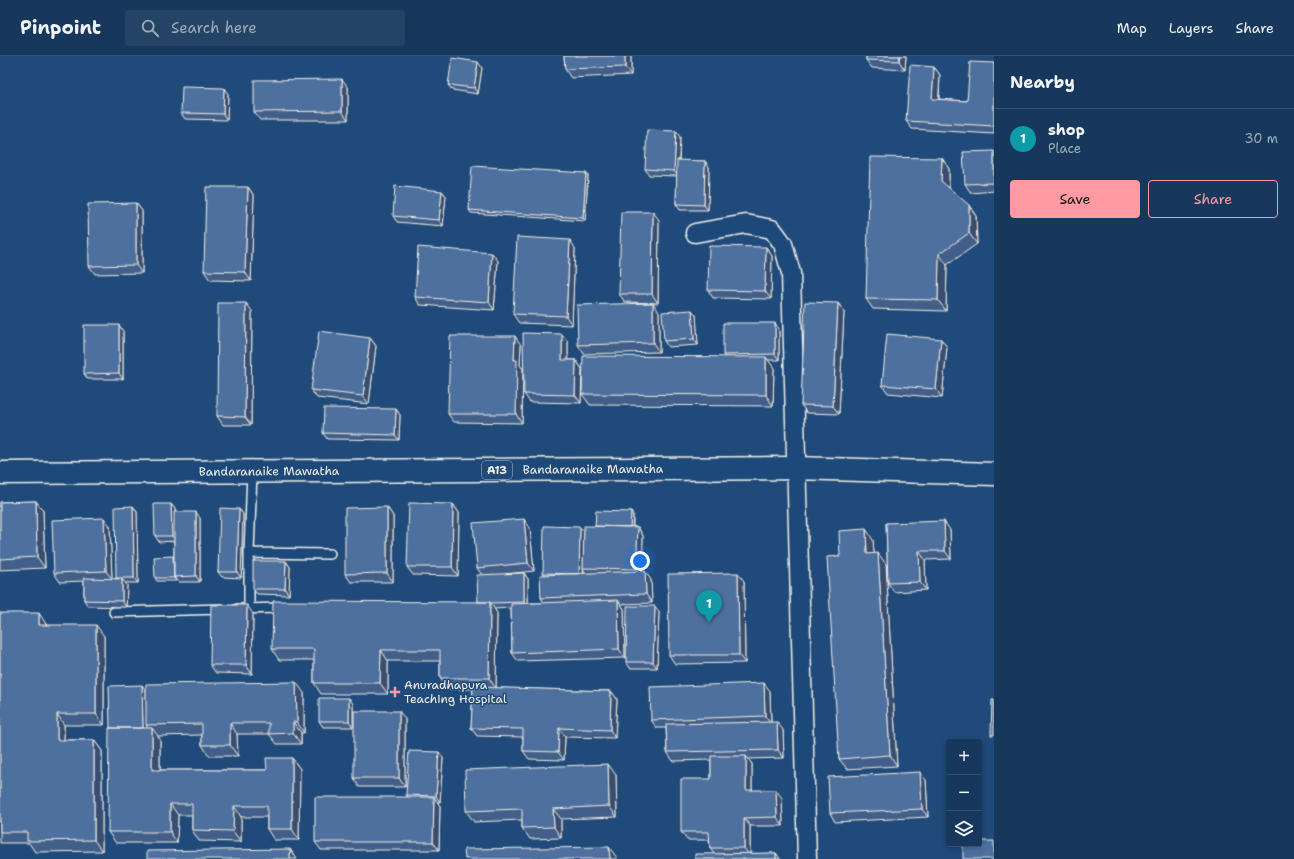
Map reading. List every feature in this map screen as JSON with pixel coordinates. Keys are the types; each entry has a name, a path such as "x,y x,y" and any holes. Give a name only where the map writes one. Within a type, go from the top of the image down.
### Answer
{"highway":[{"name":"Bandaranaike Mawatha","path":"0,473 795,468 994,474"}],"street":[{"path":"695,233 746,224 772,229 783,244 791,273 795,468 807,859"}],"lane":[{"path":"249,609 249,553 252,472"},
{"path":"249,553 330,554"},
{"path":"114,612 296,608"}],"building":[{"path":"564,56 625,56 625,67 565,69"},
{"path":"866,56 900,56 899,61 866,60"},
{"path":"452,58 478,62 474,88 448,85"},
{"path":"970,62 994,63 994,126 906,121 910,65 934,67 932,99 967,101"},
{"path":"342,79 342,111 254,112 254,80"},
{"path":"182,87 224,88 223,114 181,113"},
{"path":"647,130 676,131 674,171 645,169"},
{"path":"994,151 994,183 965,184 963,152"},
{"path":"870,157 942,158 941,181 969,205 969,233 939,254 938,300 866,299"},
{"path":"677,160 705,161 704,205 676,204"},
{"path":"472,166 586,173 583,218 469,210"},
{"path":"395,186 442,191 439,220 393,216"},
{"path":"206,187 248,187 245,272 204,271"},
{"path":"136,203 136,265 89,266 88,204"},
{"path":"621,212 653,212 652,294 619,294"},
{"path":"517,237 570,240 566,316 513,314"},
{"path":"709,246 766,247 765,291 708,290"},
{"path":"418,247 492,253 489,302 415,297"},
{"path":"805,302 838,303 833,406 801,405"},
{"path":"218,303 246,303 245,417 217,416"},
{"path":"653,303 653,343 578,345 577,305"},
{"path":"692,310 694,339 664,341 662,312"},
{"path":"723,323 775,323 775,354 723,355"},
{"path":"84,325 119,325 119,373 84,374"},
{"path":"319,331 370,338 363,396 311,390"},
{"path":"523,333 562,334 562,360 576,360 575,395 524,394"},
{"path":"887,334 941,339 936,389 882,385"},
{"path":"450,336 515,336 514,360 517,360 516,414 448,414"},
{"path":"583,356 766,357 766,395 582,394"},
{"path":"324,408 396,409 395,435 323,433"},
{"path":"36,501 37,557 0,559 0,502"},
{"path":"409,503 453,504 452,567 407,567"},
{"path":"154,504 171,504 172,536 155,536"},
{"path":"133,506 134,578 116,578 115,507"},
{"path":"387,507 387,573 345,574 345,508"},
{"path":"220,508 239,509 237,572 218,572"},
{"path":"596,511 631,512 630,527 595,526"},
{"path":"174,512 196,512 196,576 174,577"},
{"path":"104,518 106,571 54,573 52,520"},
{"path":"524,519 528,563 477,568 473,523"},
{"path":"944,521 945,551 919,551 920,582 888,583 886,523"},
{"path":"544,526 580,527 579,574 543,573"},
{"path":"584,526 638,527 636,569 583,568"},
{"path":"866,529 867,554 878,553 890,755 839,759 827,557 840,556 839,531"},
{"path":"173,556 174,578 155,578 154,557"},
{"path":"253,561 286,561 285,589 253,589"},
{"path":"645,571 646,594 541,598 540,575"},
{"path":"524,573 524,602 478,602 477,575"},
{"path":"738,573 739,655 669,655 668,574"},
{"path":"84,578 122,579 122,601 84,600"},
{"path":"618,600 619,649 512,653 511,604"},
{"path":"273,601 490,602 489,678 440,678 440,650 381,650 380,683 314,683 314,649 272,649"},
{"path":"211,605 247,605 246,665 210,665"},
{"path":"627,606 655,606 653,662 626,662"},
{"path":"0,613 39,613 39,625 96,625 96,714 57,714 57,740 94,740 94,840 27,841 27,832 0,832"},
{"path":"296,682 297,722 293,722 293,733 269,734 269,723 230,723 230,745 202,745 202,724 146,725 146,684"},
{"path":"764,683 765,716 651,720 650,687"},
{"path":"142,685 143,728 110,728 109,686"},
{"path":"473,687 611,691 610,730 559,728 558,752 523,751 523,729 471,728"},
{"path":"319,698 349,698 349,721 319,721"},
{"path":"992,700 994,700 994,735 991,735"},
{"path":"354,711 399,711 399,778 354,778"},
{"path":"777,722 778,750 667,752 666,724"},
{"path":"109,728 152,728 152,770 267,770 266,758 292,758 292,829 267,829 267,806 234,806 233,831 192,830 192,804 170,804 170,832 108,832"},
{"path":"409,751 439,752 436,796 406,795"},
{"path":"711,756 746,756 746,790 776,790 777,817 744,818 744,848 710,848 709,832 681,832 681,779 711,779"},
{"path":"608,764 609,806 553,809 554,827 522,828 522,809 466,811 465,770"},
{"path":"920,772 922,809 830,813 828,777"},
{"path":"315,797 434,797 433,842 315,842"},
{"path":"982,841 994,841 994,859 963,859 963,847 982,847"},
{"path":"609,847 610,859 465,859 464,849"},
{"path":"290,849 290,859 147,859 147,851"},
{"path":"776,853 776,859 695,859 695,854"}],"place":[{"name":"shop","path":"709,623"},
{"name":"Anuradhapura Teaching Hospital","path":"395,692"}]}
